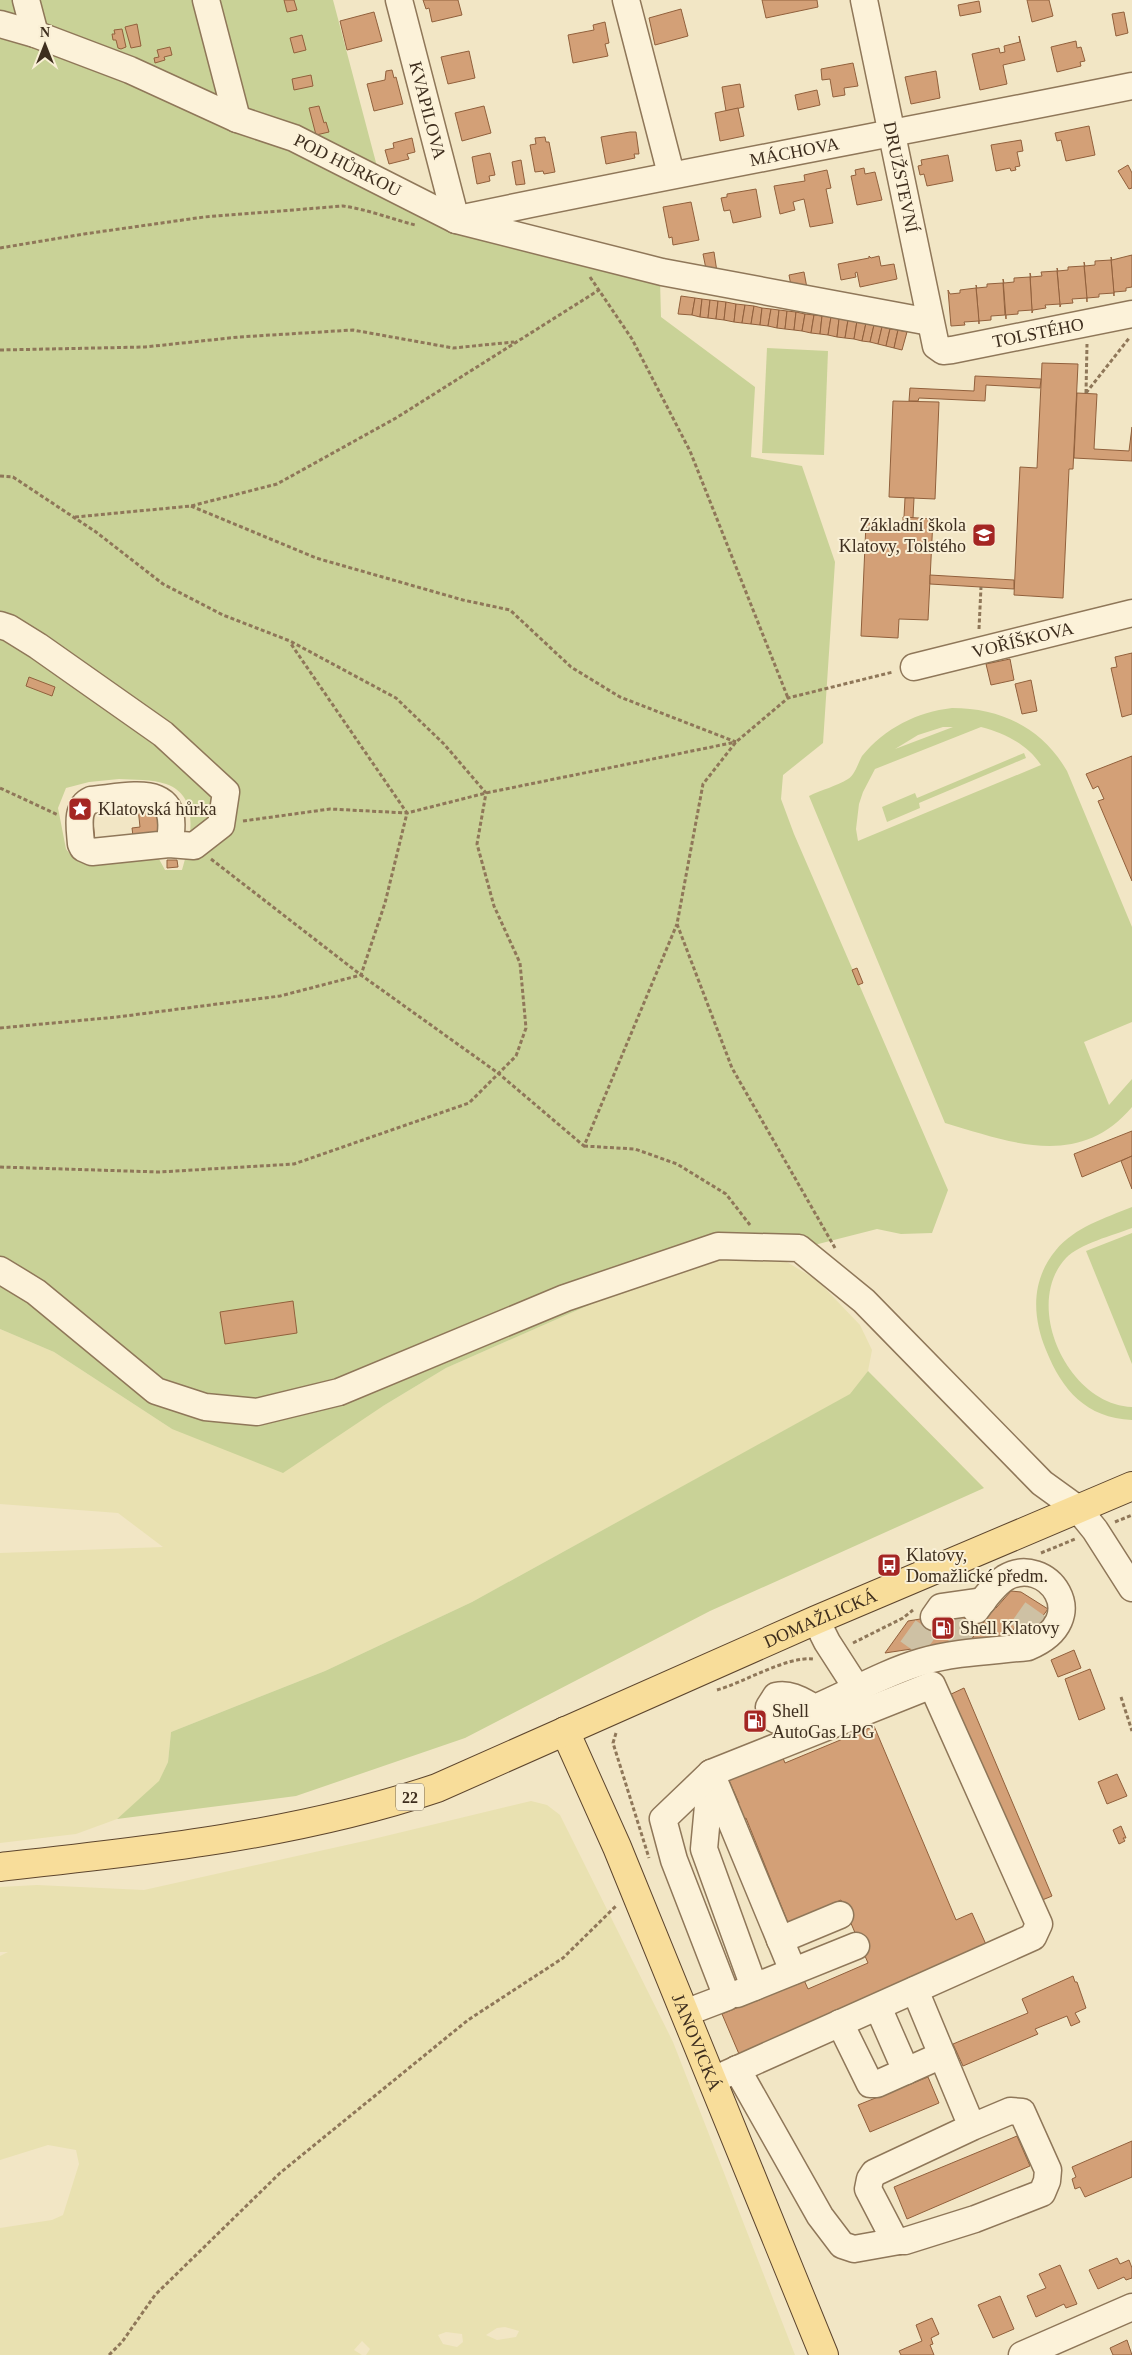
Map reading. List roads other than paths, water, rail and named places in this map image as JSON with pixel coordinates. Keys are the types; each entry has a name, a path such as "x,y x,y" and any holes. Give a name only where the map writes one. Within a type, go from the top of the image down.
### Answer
{"main road":[{"name":"DOMAŽLICKÁ","path":"565,1731 816,1620 1132,1486"},
{"name":"22","path":"0,1867 141,1851 247,1834 348,1814 393,1803 437,1788 565,1731"},
{"name":"JANOVICKÁ","path":"565,1731 685,2013 824,2355"}],"street":[{"path":"26,0 35,34"},
{"path":"206,0 237,119"},
{"name":"KVAPILOVA","path":"399,0 456,220"},
{"path":"626,0 671,174"},
{"name":"DRUŽSTEVNÍ","path":"864,0 930,322 936,346 943,351"},
{"name":"POD HŮRKOU","path":"0,24 35,34 130,70 237,119 294,138 456,220 662,272 911,320 930,322"},
{"name":"MÁCHOVA","path":"456,220 671,174 892,134 1132,86"},
{"name":"TOLSTÉHO","path":"943,351 1132,314"},
{"name":"VOŘÍŠKOVA","path":"914,666 1132,613"},
{"path":"0,625 9,628 38,646 163,734 226,792 221,825 181,845 92,852 83,848 80,826 81,808 85,803 91,800 138,796 162,800 168,806 172,829 181,845"},
{"path":"0,1270 36,1292 156,1391 205,1407 257,1412 339,1392 566,1298 718,1246 800,1248 864,1301 1042,1483 1078,1509 1095,1530 1132,1588"},
{"path":"815,1708 846,1695 856,1687 894,1672 932,1652 1014,1640 1028,1647 1045,1640 1056,1628 1061,1615 1061,1602 1047,1595 1038,1575 1014,1575 1005,1578 955,1608"},
{"path":"816,1620 833,1652 856,1687"},
{"path":"712,2080 1033,1937 1039,1924 932,1685 711,1773 663,1820 662,1862 727,1997"},
{"path":"711,1773 704,1849 754,1987"},
{"path":"711,1773 793,1971"},
{"path":"662,1862 704,1849"},
{"path":"780,1940 840,1915"},
{"path":"685,2013 856,1946"},
{"path":"915,1990 972,2127"},
{"path":"878,2007 906,2071"},
{"path":"840,2023 870,2084 877,2084 942,2055"},
{"path":"737,2069 820,2216 842,2245 854,2249 905,2242 975,2219 1042,2193 1047,2181 1048,2170 1022,2112 1010,2111 874,2173 870,2179 868,2189 892,2237 899,2242"},
{"path":"1022,2355 1132,2307"}],"tunnel":[{"path":"1021,1631 1040,1604"},
{"path":"952,1643 976,1610"},
{"path":"911,1649 934,1617"}],"place":[{"name":"Základní škola Klatovy, Tolstého","path":"984,535"},
{"name":"Klatovská hůrka","path":"80,809"},
{"name":"Klatovy, Domažlické předm.","path":"889,1565"},
{"name":"Shell Klatovy","path":"943,1628"},
{"name":"Shell AutoGas LPG","path":"755,1721"}]}
